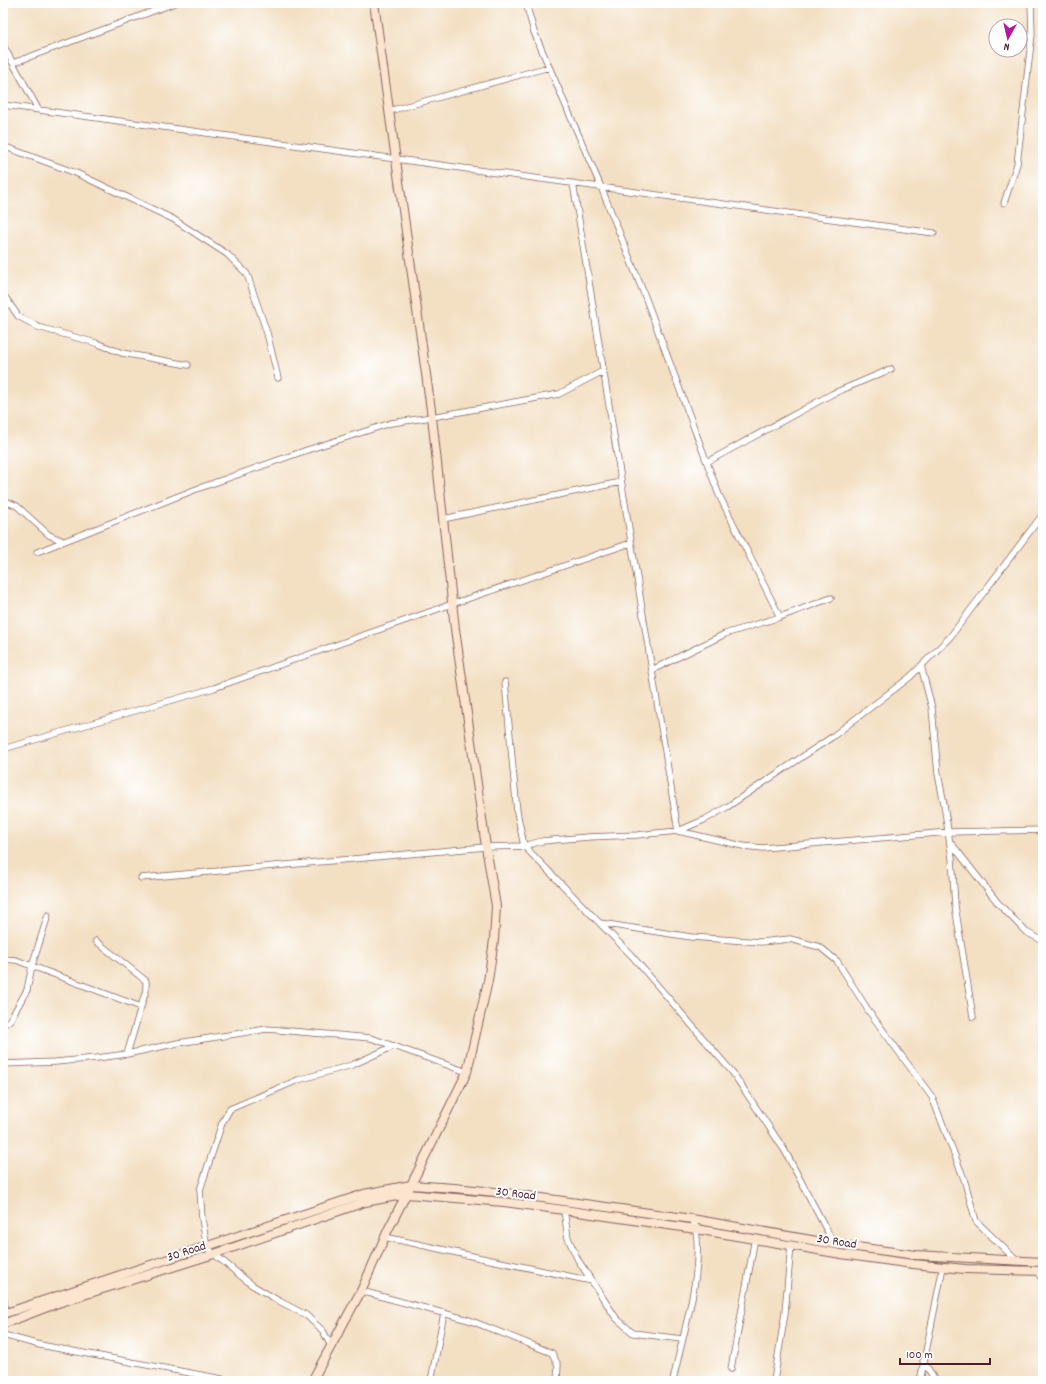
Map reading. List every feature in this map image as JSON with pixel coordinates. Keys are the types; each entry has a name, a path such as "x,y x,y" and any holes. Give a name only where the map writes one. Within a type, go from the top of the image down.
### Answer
{"main road":[{"path":"312,1381 361,1291 385,1237 467,1072 488,981 494,940 496,906 486,848 452,604 432,417 374,3"},
{"name":"30 Road","path":"5,1313 364,1194 411,1185 506,1193 692,1219 834,1244 916,1255 1043,1262"},
{"name":"30 Road","path":"3,1324 58,1303 214,1254 365,1202 407,1194 482,1200 564,1210 755,1238 841,1254 943,1267 1040,1271"}],"street":[{"path":"13,63 175,3"},
{"path":"526,3 534,32 601,187 646,299 719,495 780,617"},
{"path":"1004,203 1016,164 1032,34 1031,3"},
{"path":"3,45 38,109"},
{"path":"389,111 549,67"},
{"path":"3,105 934,233"},
{"path":"3,146 76,173 173,219 226,254 247,274 267,333 278,378"},
{"path":"573,183 678,831"},
{"path":"3,294 18,316 38,327 96,343 122,353 188,365"},
{"path":"707,462 832,394 890,369"},
{"path":"36,552 194,490 307,450 392,423 559,394 603,371"},
{"path":"443,519 621,482"},
{"path":"3,500 17,506 49,535 63,541"},
{"path":"141,878 524,846 542,841 588,837 637,836 678,831 704,820 727,807 826,741 910,677 950,637 1043,514"},
{"path":"3,749 214,688 631,543"},
{"path":"652,670 725,634 780,617 831,598"},
{"path":"921,666 932,708 938,774 950,841 956,906 973,1017"},
{"path":"505,682 517,812 524,846 632,956 733,1073 785,1151 834,1244"},
{"path":"678,831 742,846 763,848 948,832 1043,830"},
{"path":"950,841 998,903 1026,932 1043,941"},
{"path":"3,1025 10,1020 27,990 32,966 48,915"},
{"path":"600,923 691,937 761,942 790,940 820,947 837,961 868,1010 932,1096 964,1178 976,1221 1017,1261"},
{"path":"96,941 146,981 146,990 127,1054"},
{"path":"3,959 16,960 141,1007"},
{"path":"3,1064 56,1062 127,1054 178,1043 267,1029 371,1038 467,1072"},
{"path":"331,1346 323,1331 306,1315 278,1301 252,1285 207,1247 202,1219 200,1190 222,1123 230,1109 298,1080 352,1065 394,1046"},
{"path":"564,1210 568,1238 578,1260 616,1318 634,1333 682,1339"},
{"path":"673,1381 694,1284 697,1249 696,1229 692,1219"},
{"path":"385,1237 592,1281"},
{"path":"731,1369 755,1238"},
{"path":"774,1381 785,1313 791,1245"},
{"path":"920,1381 943,1267"},
{"path":"1040,1271 1043,1280"},
{"path":"361,1291 469,1320 552,1353 558,1365 557,1381"},
{"path":"3,1293 5,1313"},
{"path":"432,1381 444,1313"},
{"path":"3,1335 40,1345 233,1381"},
{"path":"923,1362 936,1381"}]}
